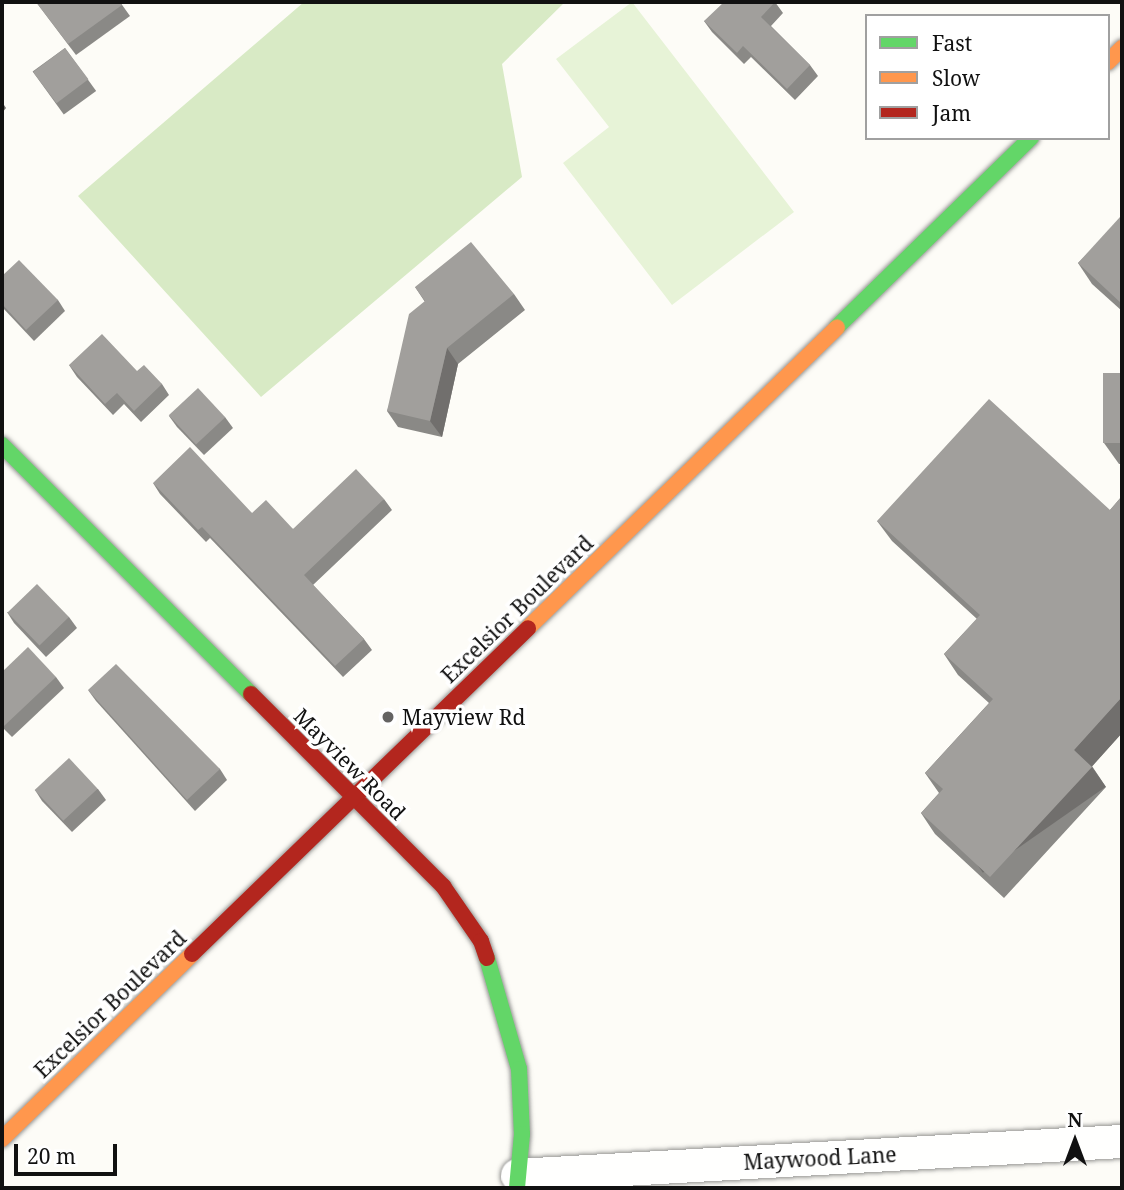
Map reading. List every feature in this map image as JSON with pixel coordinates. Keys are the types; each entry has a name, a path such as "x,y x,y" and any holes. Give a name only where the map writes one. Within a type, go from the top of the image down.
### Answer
{"main road":[{"name":"Excelsior Boulevard","path":"2,1139 1029,140"},
{"name":"Mayview Road","path":"2,445 443,886 481,941 502,998 519,1069 522,1134 517,1182"}],"street":[{"name":"Maywood Lane","path":"517,1182 1122,1141"}],"green space":[{"path":"304,2 565,2 502,64 522,177 261,397 78,196"},
{"path":"632,2 794,212 672,305 563,163 609,127 556,59"}],"building":[{"path":"36,2 120,2 122,5 68,44"},
{"path":"724,2 775,2 761,17 810,65 787,89 743,46 737,53 704,21"},
{"path":"65,48 88,79 57,103 33,72"},
{"path":"1120,217 1122,220 1122,304 1078,263"},
{"path":"471,242 514,294 447,348 430,421 387,411 409,314 425,301 415,287"},
{"path":"19,260 58,300 26,330 2,304 2,276"},
{"path":"102,334 137,371 144,365 162,384 134,411 117,393 105,404 69,365"},
{"path":"1103,373 1122,373 1122,443 1103,443"},
{"path":"198,388 225,417 196,445 169,415"},
{"path":"989,399 1110,510 1122,496 1122,699 1074,750 1092,767 990,877 921,813 943,789 925,773 993,699 944,654 980,615 877,521"},
{"path":"190,447 252,513 266,500 293,529 356,469 384,499 304,575 364,639 335,666 202,527 198,530 153,483"},
{"path":"37,584 69,617 39,646 8,612"},
{"path":"28,647 56,677 4,726 2,672"},
{"path":"116,664 220,769 187,800 88,690"},
{"path":"69,758 98,789 63,821 35,790"}],"traffic: fast":[{"path":"837,327 1029,140"},
{"path":"2,445 251,694"},
{"path":"487,958 519,1069 522,1134 517,1188"}],"traffic: slow":[{"path":"1110,60 1122,48"},
{"path":"528,628 837,327"},
{"path":"2,1139 192,954"}],"traffic: jam":[{"path":"192,954 528,628"},
{"path":"251,694 443,886 481,941 487,958"}],"place":[{"name":"Mayview Rd","path":"388,717"}]}
